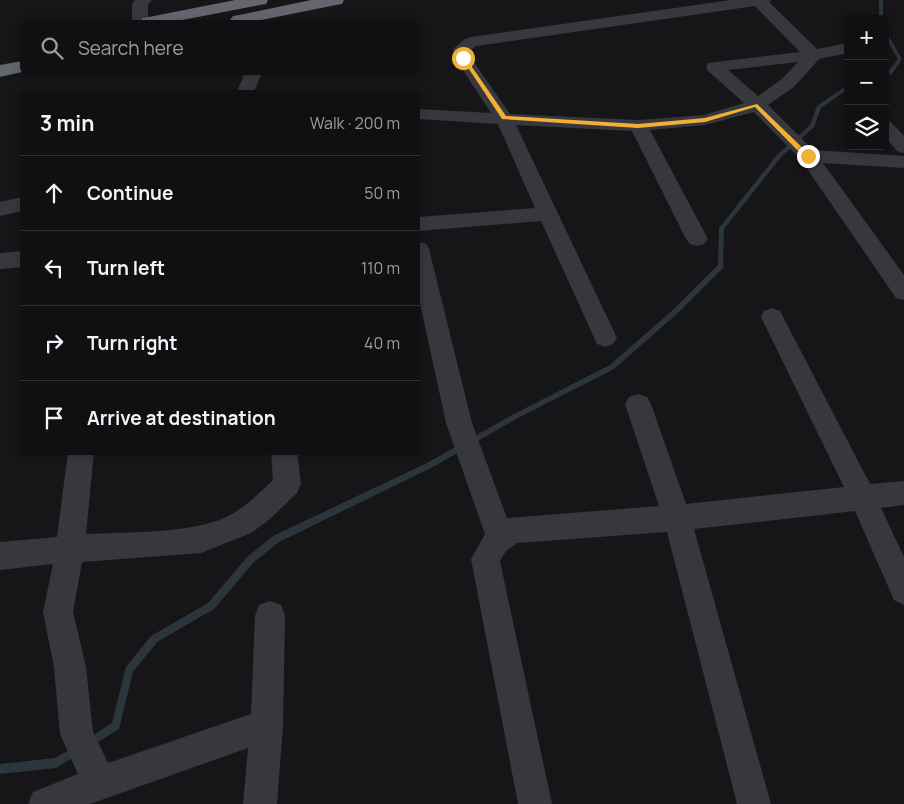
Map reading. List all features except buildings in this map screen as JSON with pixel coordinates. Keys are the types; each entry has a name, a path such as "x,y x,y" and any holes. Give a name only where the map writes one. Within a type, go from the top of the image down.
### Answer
{"highway":[{"path":"160,20 260,0"},
{"path":"238,20 336,0"},
{"path":"0,71 20,67"}],"street":[{"path":"140,20 140,4 144,0"},
{"path":"758,0 813,55"},
{"path":"606,338 504,118 463,58 460,49 471,42 763,0"},
{"path":"844,49 813,55 714,67 761,109 808,156 904,292"},
{"path":"420,114 638,126 705,120 761,109 813,55"},
{"path":"247,90 253,75"},
{"path":"638,126 697,238"},
{"path":"889,130 904,147"},
{"path":"808,156 904,162"},
{"path":"0,208 20,204"},
{"path":"420,224 547,214"},
{"path":"420,257 459,423 501,538"},
{"path":"0,261 20,259"},
{"path":"772,317 863,498 904,590"},
{"path":"638,404 677,518 754,804"},
{"path":"81,455 70,548 58,612 70,667 77,734 100,783"},
{"path":"0,556 70,548 201,540 241,524 259,511 287,484 284,455"},
{"path":"535,804 485,559 496,542 511,530 677,518 904,493"},
{"path":"260,804 267,725 270,616"},
{"path":"45,804 267,725"}],"waterway":[{"path":"881,0 881,15"},
{"path":"889,40 900,59 889,73"},
{"path":"89,743 116,726 129,670 154,639 211,606 251,559 276,539 430,465 514,417 612,367 677,310 721,266 721,229 779,156 812,126 819,107 844,90"},
{"path":"0,769 56,763 76,751"}],"route":[{"path":"463,58 504,118 638,126 705,120 757,105 808,156"}]}
